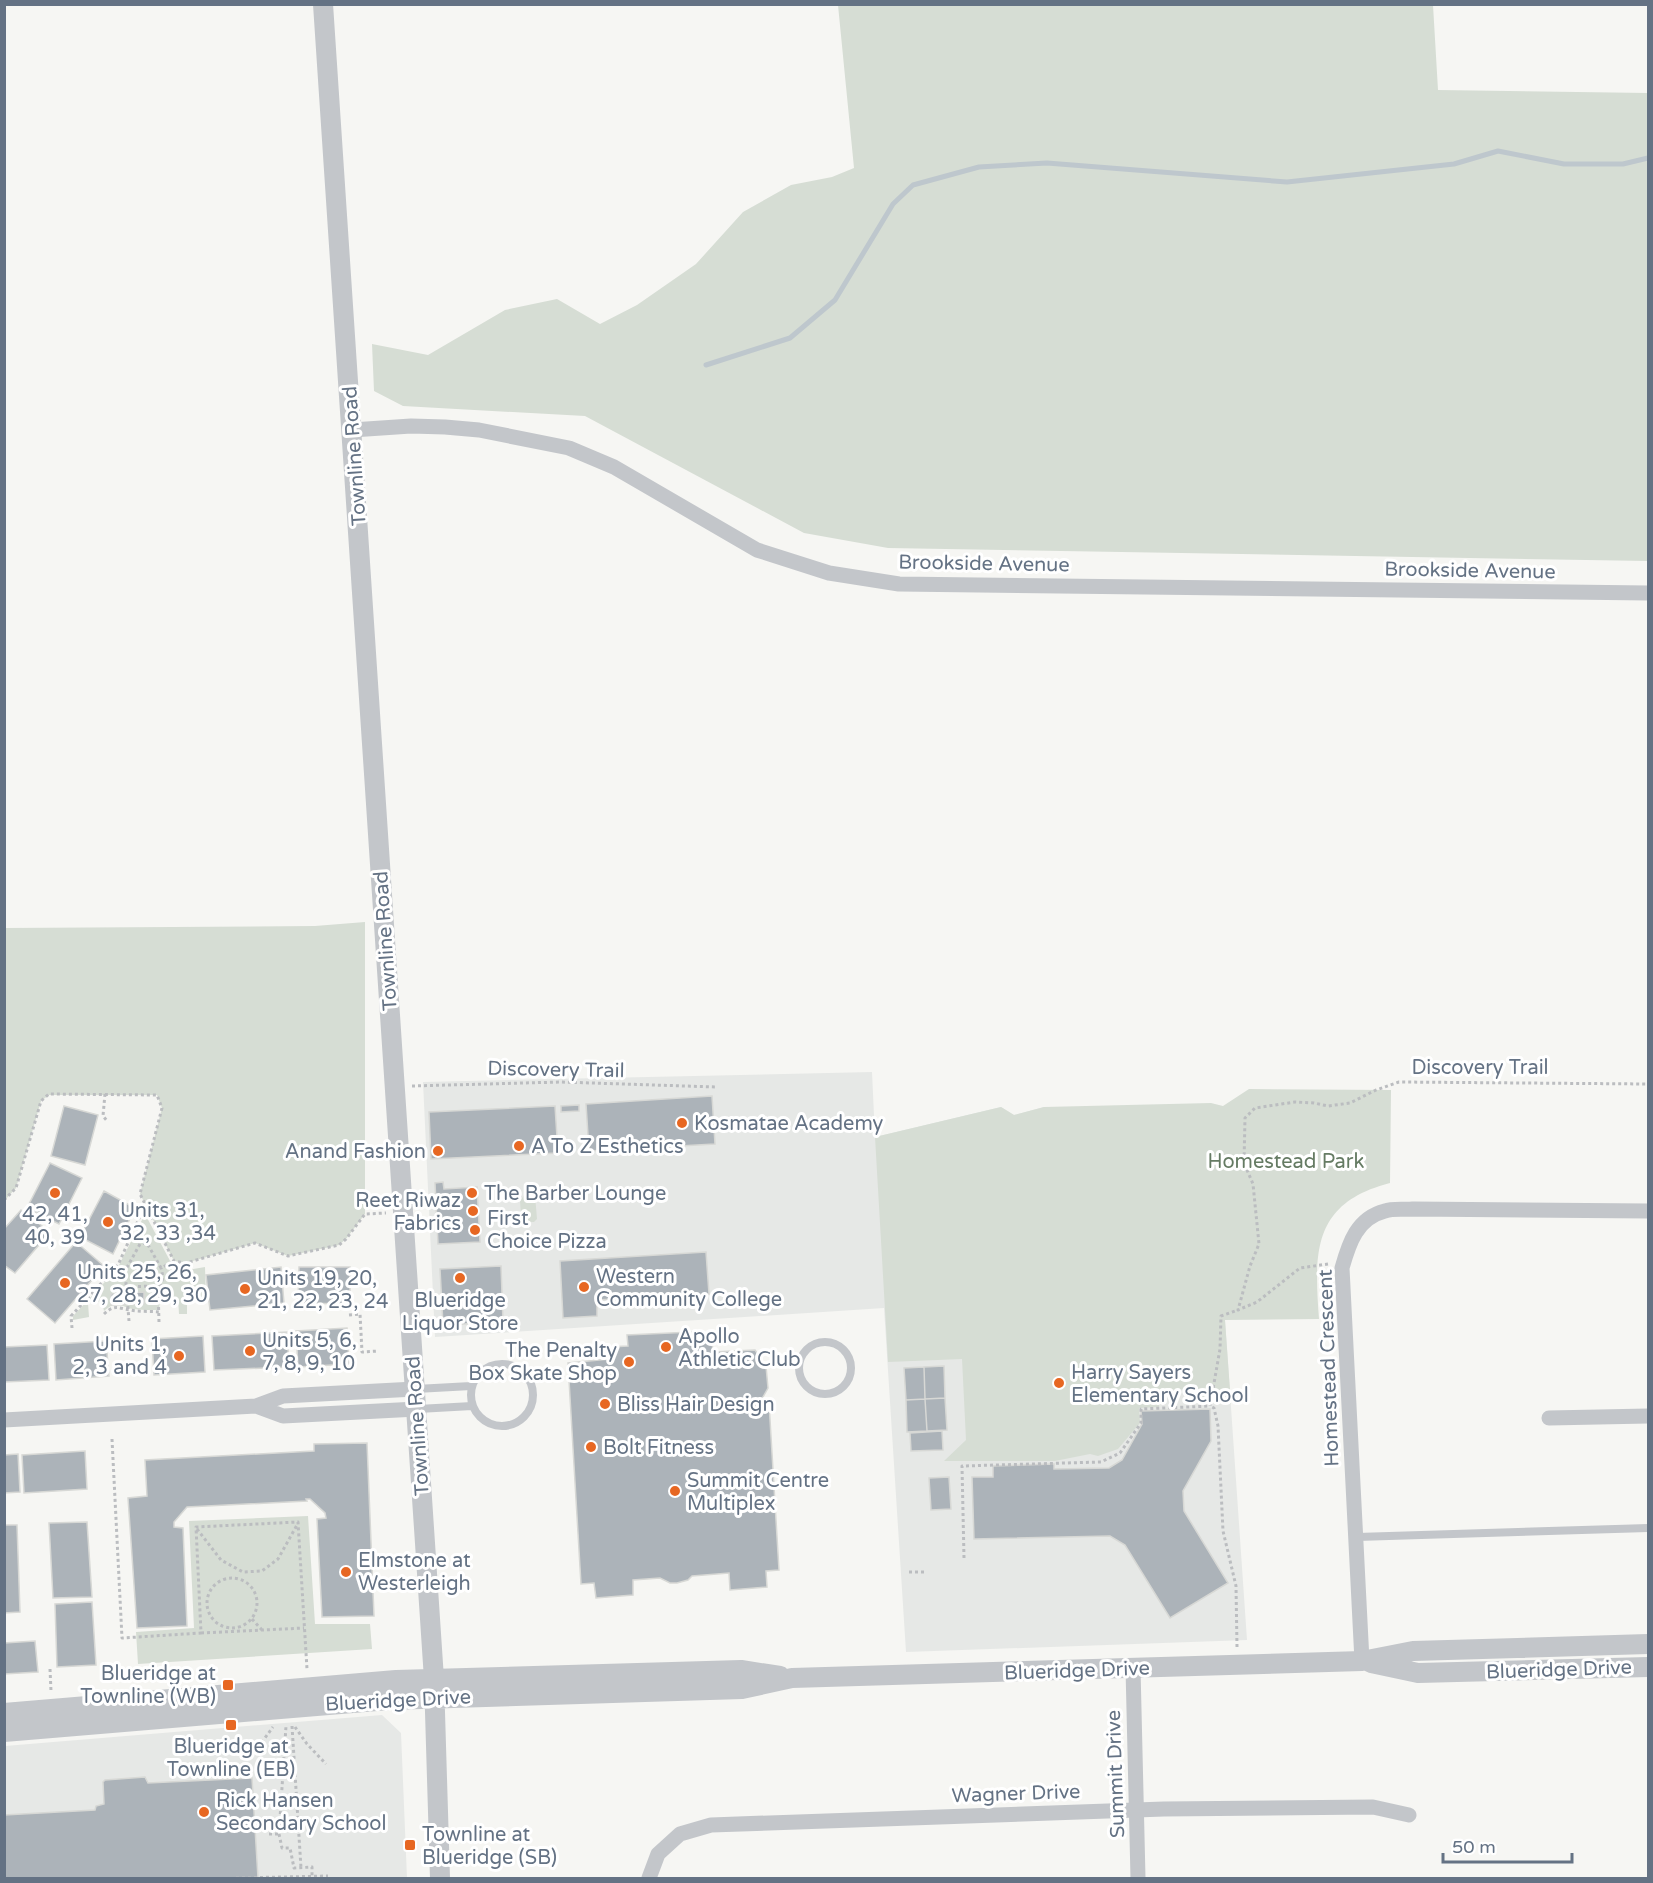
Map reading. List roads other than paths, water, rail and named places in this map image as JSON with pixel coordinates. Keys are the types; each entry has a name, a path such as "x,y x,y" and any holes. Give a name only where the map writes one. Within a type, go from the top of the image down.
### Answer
{"street":[{"name":"Townline Road","path":"323,4 417,1409 434,1688 440,1878"},
{"name":"Brookside Avenue","path":"352,430 411,426 445,427 479,430 569,448 614,467 757,550 829,573 899,584 1648,593"},
{"name":"Homestead Crescent","path":"1362,1661 1344,1263 1349,1243 1362,1222 1385,1211 1648,1211"},
{"path":"4,1420 256,1406 283,1396 415,1389"},
{"path":"256,1406 284,1416 417,1409"},
{"path":"1550,1418 1648,1416"},
{"name":"Blueridge Drive","path":"4,1713 741,1670 792,1678 1236,1666 1362,1661 1413,1651 1648,1644"},
{"name":"Blueridge Drive","path":"1362,1661 1418,1673 1648,1667"},
{"name":"Summit Drive","path":"1132,1668 1138,1878"},
{"name":"Blueridge Drive","path":"4,1732 291,1714 434,1688"},
{"name":"Wagner Drive","path":"649,1878 658,1854 680,1834 711,1825 1137,1810 1373,1807 1409,1815"}],"lane":[{"path":"830,1342 844,1351 851,1366 851,1374 848,1382 835,1393 818,1394 803,1383 799,1367 806,1351 813,1345 830,1342"},
{"path":"493,1364 514,1365 530,1380 533,1400 530,1410 515,1423 505,1426 485,1422 472,1407 471,1386 483,1369 493,1364"},
{"path":"415,1389 471,1386"},
{"path":"417,1409 472,1407"},
{"path":"1357,1537 1648,1528"}],"waterway":[{"path":"706,365 790,338 835,300 893,204 913,185 979,167 1047,163 1287,182 1454,164 1498,151 1564,164 1623,164 1648,158"}],"place":[{"name":"Kosmatae Academy","path":"682,1123"},
{"name":"A To Z Esthetics","path":"519,1146"},
{"name":"Anand Fashion","path":"438,1151"},
{"name":"42, 41, 40, 39","path":"55,1193"},
{"name":"The Barber Lounge","path":"472,1193"},
{"name":"Reet Riwaz Fabrics","path":"473,1211"},
{"name":"Units 31, 32, 33 ,34","path":"108,1222"},
{"name":"First Choice Pizza","path":"475,1230"},
{"name":"Blueridge Liquor Store","path":"460,1278"},
{"name":"Units 25, 26, 27, 28, 29, 30","path":"65,1283"},
{"name":"Western Community College","path":"584,1287"},
{"name":"Units 19, 20, 21, 22, 23, 24","path":"245,1289"},
{"name":"Apollo Athletic Club","path":"666,1347"},
{"name":"Units 5, 6, 7, 8, 9, 10","path":"250,1351"},
{"name":"Units 1, 2, 3 and 4","path":"179,1356"},
{"name":"The Penalty Box Skate Shop","path":"629,1362"},
{"name":"Harry Sayers Elementary School","path":"1059,1383"},
{"name":"Bliss Hair Design","path":"605,1404"},
{"name":"Bolt Fitness","path":"591,1447"},
{"name":"Summit Centre Multiplex","path":"675,1491"},
{"name":"Elmstone at Westerleigh","path":"346,1572"},
{"name":"Blueridge at Townline (WB)","path":"228,1685"},
{"name":"Blueridge at Townline (EB)","path":"231,1725"},
{"name":"Rick Hansen Secondary School","path":"204,1812"},
{"name":"Townline at Blueridge (SB)","path":"410,1845"}],"park label":[{"name":"Homestead Park","path":"1286,1161"}]}
